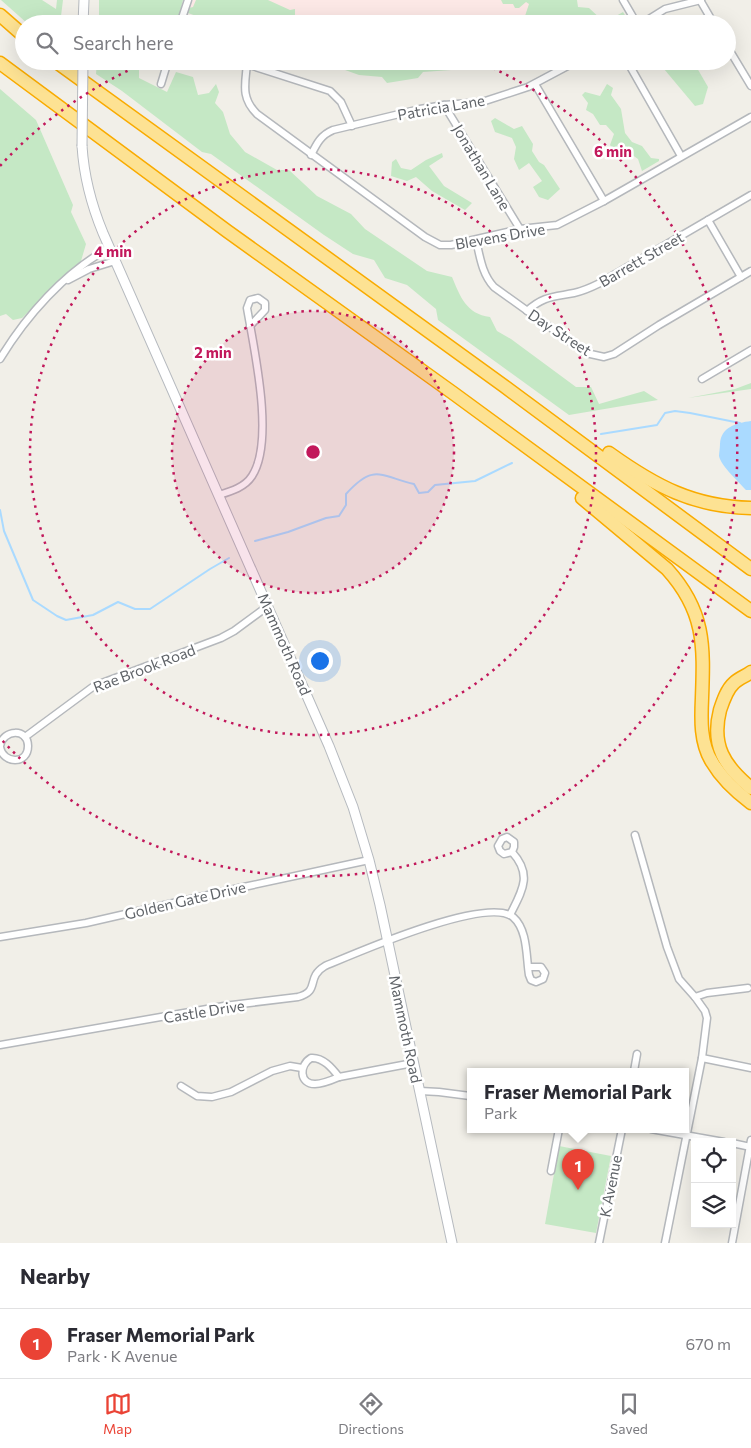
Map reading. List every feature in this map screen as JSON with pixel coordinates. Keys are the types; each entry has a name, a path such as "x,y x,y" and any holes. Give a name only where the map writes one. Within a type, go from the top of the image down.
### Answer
{"highway":[{"path":"0,15 15,28"},
{"path":"0,62 219,226 751,611"},
{"path":"67,70 504,386 751,569"},
{"path":"504,386 552,413 659,486 689,499 704,503 751,508"},
{"path":"543,459 566,484 653,555 677,580 693,606 703,645 701,720 703,738 710,760 726,784 751,803"},
{"path":"751,672 734,683 723,700 717,721 717,739 722,756 731,770 751,788"}],"main road":[{"path":"84,0 84,15"},
{"name":"Mammoth Road","path":"83,70 82,146 88,191 109,248 329,746 352,807 369,860 452,1243"}],"street":[{"path":"183,15 188,0"},
{"path":"623,0 632,15"},
{"path":"655,15 665,9 700,0 709,15"},
{"path":"736,61 751,86"},
{"path":"161,84 165,70"},
{"name":"Blevens Drive","path":"247,70 244,90 249,105 261,118 429,240 446,246 520,229 557,225 751,116"},
{"path":"266,70 330,91 341,102 352,126"},
{"name":"Patricia Lane","path":"311,154 317,142 327,133 444,105 482,102 535,84 561,70"},
{"path":"632,70 681,156"},
{"path":"535,84 604,200"},
{"name":"Jonathan Lane","path":"444,105 520,229"},
{"name":"Barrett Street","path":"527,311 534,304 547,298 575,293 600,283 751,194"},
{"path":"708,220 741,277"},
{"name":"Day Street","path":"476,240 487,280 494,287 586,353 594,356 604,357 622,350 659,325 751,271"},
{"path":"0,358 42,302 75,270 109,248"},
{"path":"61,285 89,269 115,261"},
{"path":"219,495 248,482 257,466 262,447 262,415 250,326"},
{"path":"702,379 751,350"},
{"name":"Rae Brook Road","path":"25,737 94,686 221,638 234,631 268,606"},
{"path":"12,732 25,737 28,750 20,760 6,758 3,755 0,746 3,737 12,732"},
{"path":"635,834 667,947 676,971 683,985 705,1011 707,1018 702,1058 689,1125"},
{"path":"512,852 522,864 524,875 521,892 510,915 521,928 528,967"},
{"name":"Golden Gate Drive","path":"0,937 86,923 369,860"},
{"name":"Castle Drive","path":"0,1045 224,1006 298,997 309,992 314,975 318,970 420,928 453,918 493,913 510,915"},
{"path":"695,997 707,993 748,988"},
{"path":"635,1068 637,1054"},
{"path":"339,1077 318,1058 307,1060 302,1068 303,1077 309,1083 322,1083 339,1077 413,1064"},
{"path":"702,1058 751,1068"},
{"path":"197,1096 212,1097 231,1092 272,1071 290,1066 302,1068"},
{"path":"420,1092 467,1096"},
{"path":"551,1171 558,1133"},
{"name":"K Avenue","path":"599,1243 621,1133"},
{"path":"675,1133 703,1138"},
{"path":"665,1243 687,1135"},
{"path":"732,1243 751,1144 736,1143"}],"shaded area":[{"path":"193,0 547,0 554,15 199,15 189,11"}],"green space":[{"path":"1,0 42,0 56,9 57,0 63,0 61,15 18,15"},
{"path":"99,0 183,0 179,15 99,15"},
{"path":"196,0 268,0 290,10 295,9 295,15 193,15 188,13 189,8 193,7"},
{"path":"501,0 577,0 578,7 589,8 597,15 525,15 529,4 526,2 519,8 515,8 513,4 503,4"},
{"path":"96,70 139,70 139,78 167,92 176,72 193,77 198,95 209,93 216,84 219,92 215,103 223,112 230,134 245,152 277,170 289,170 317,196 351,214 365,229 427,271 452,277 461,297 470,308 475,312 490,317 497,331 511,339 576,387 591,387 599,404 644,391 658,400 569,415 438,320 436,309 407,285 385,278 374,260 353,254 324,235 211,154 202,152 122,91 96,74"},
{"path":"345,70 451,70 423,72 418,78 387,83 382,77 359,75"},
{"path":"665,70 698,70 708,87 703,104 695,106"},
{"path":"607,84 613,88 611,95 621,109 625,133 632,142 642,146 651,158 659,159 659,161 642,171 638,159 628,152 620,157 610,145 614,134 606,125 600,125 593,114 586,110 588,103 582,95 585,92 600,96"},
{"path":"0,89 36,120 73,205 71,212 86,244 81,261 22,318 13,320 6,314 0,316"},
{"path":"495,118 514,129 522,126 533,144 532,151 560,189 548,200 539,197 533,187 542,181 529,163 519,170 514,159 516,147 512,138 495,132 491,121"},
{"path":"442,153 443,157 429,166 444,186 472,203 465,210 432,191 416,177 407,181 391,176 392,162 396,159 401,168 411,170 426,160"},
{"path":"751,383 751,389 688,398 735,389"},
{"path":"559,1146 611,1156 596,1233 545,1224"}],"water":[{"path":"751,421 751,490 746,490 720,460 719,455 721,438 726,430 740,423"}],"waterway":[{"path":"601,434 657,425 665,413 675,411 740,423"},
{"path":"255,541 288,532 326,518 339,516 346,505 346,494 356,484 371,475 385,475 414,484 419,493 428,492 435,485 475,481 512,463"},
{"path":"0,510 4,531 33,600 66,620 93,615 118,602 135,609 150,609 229,558"}],"place":[{"name":"Fraser Memorial Park","path":"578,1190"}]}
